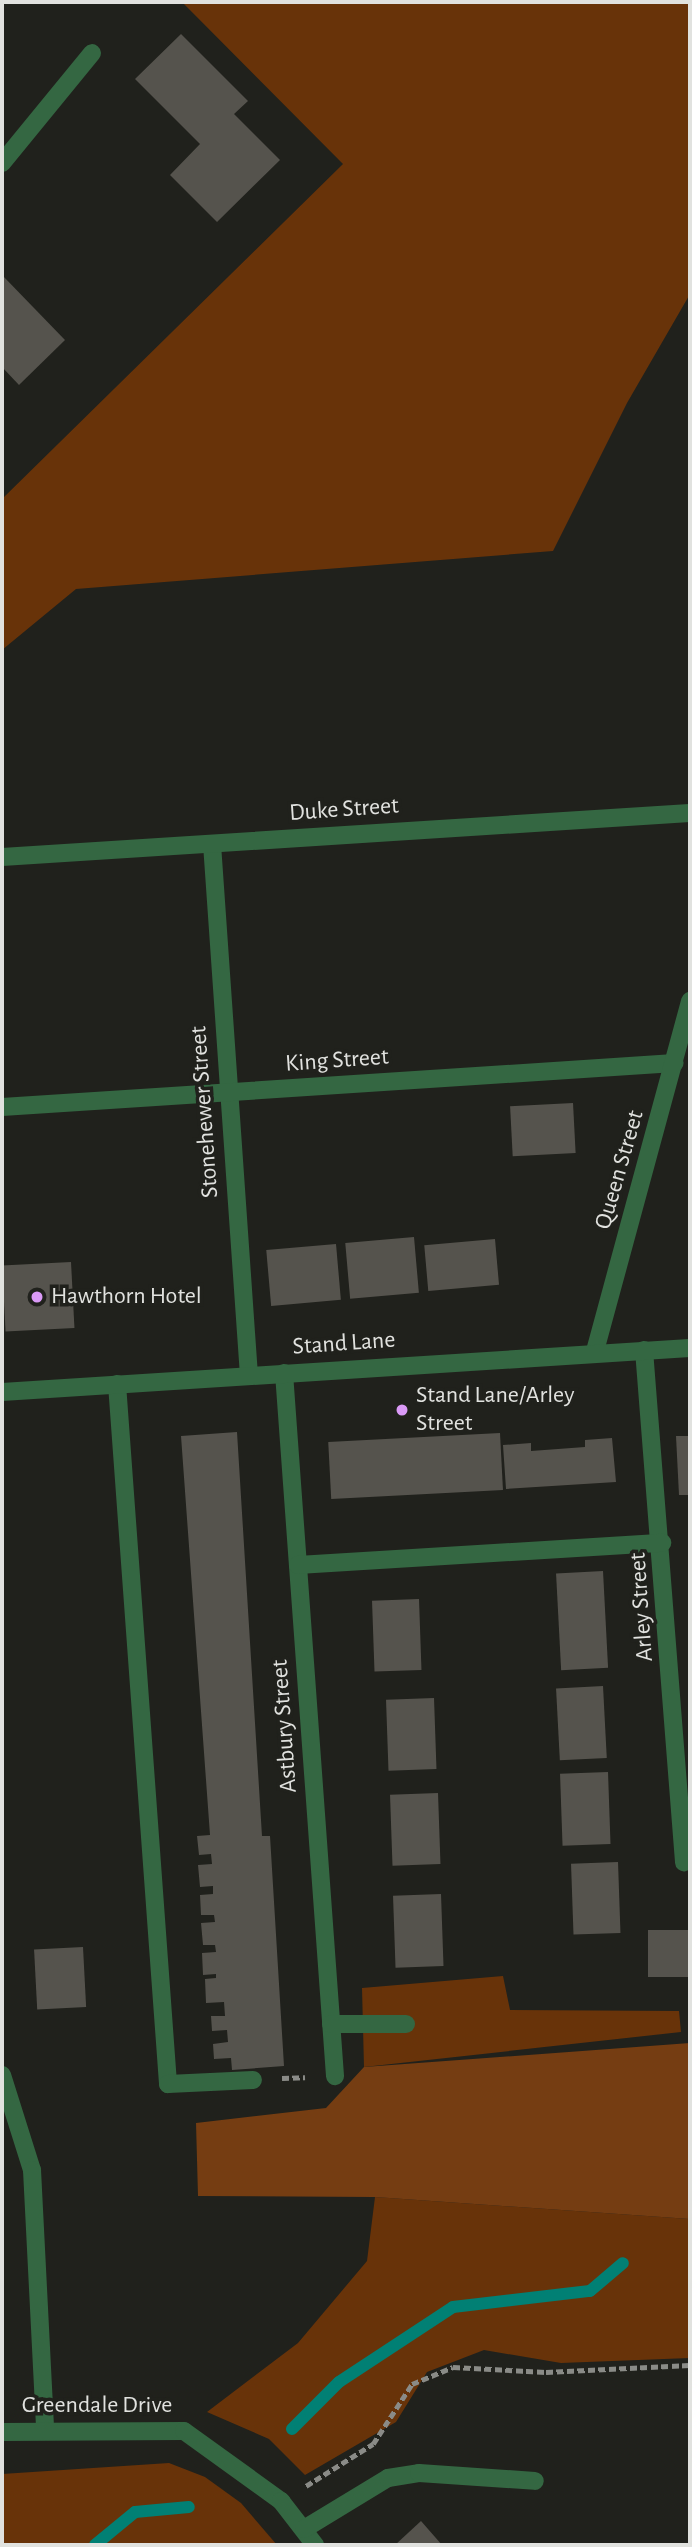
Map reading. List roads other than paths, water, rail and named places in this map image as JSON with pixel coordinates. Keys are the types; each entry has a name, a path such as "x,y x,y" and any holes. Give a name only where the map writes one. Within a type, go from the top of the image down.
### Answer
{"street":[{"path":"2,163 92,53"},
{"name":"Duke Street","path":"2,857 690,813"},
{"name":"Stonehewer Street","path":"212,844 248,1376"},
{"name":"Queen Street","path":"595,1351 690,1001"},
{"name":"King Street","path":"2,1107 675,1063"},
{"name":"Stand Lane","path":"2,1392 595,1351 690,1348"},
{"name":"Arley Street","path":"644,1350 662,1543 684,1862"},
{"name":"Astbury Street","path":"284,1373 335,2076"},
{"path":"117,1384 168,2084 253,2080"},
{"path":"298,1565 662,1543"},
{"path":"331,2024 406,2024"},
{"path":"2,2075 32,2170 45,2429"},
{"name":"Greendale Drive","path":"2,2432 45,2429 184,2431 281,2501 315,2545"},
{"path":"304,2529 388,2478 419,2473 535,2481"}],"waterway":[{"path":"292,2429 339,2382 453,2307 590,2291 623,2263"},
{"path":"95,2545 135,2512 189,2507"}],"place":[{"name":"Hawthorn Hotel","path":"37,1297"},
{"name":"Stand Lane/Arley Street","path":"402,1410"}]}
